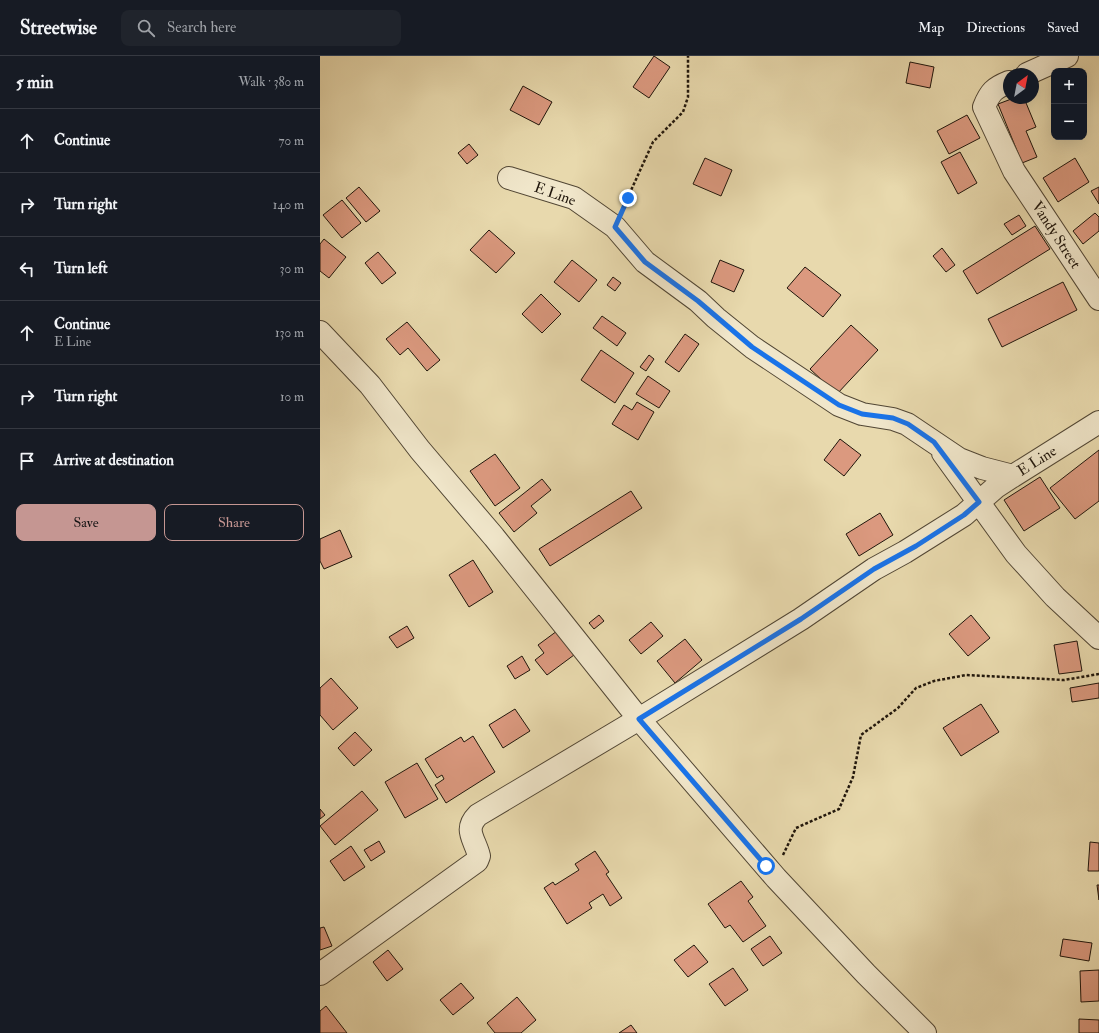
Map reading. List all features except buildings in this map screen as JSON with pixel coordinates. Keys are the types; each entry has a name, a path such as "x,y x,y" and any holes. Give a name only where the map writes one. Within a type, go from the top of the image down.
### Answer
{"street":[{"path":"1039,69 1067,56"},
{"name":"Vandy Street","path":"1003,85 989,95 984,107 1014,171 1099,299"},
{"name":"E Line","path":"509,178 574,198 615,227 645,262 698,301 752,347 839,405 862,414 893,418 908,424 959,459 982,468 1013,476 1099,422"},
{"path":"320,332 370,385 420,450 494,537 639,719 776,878 866,974 925,1033"},
{"path":"934,442 1016,554 1055,597 1099,638"},
{"path":"320,974 477,861 479,856 470,827 472,820 478,815 639,719 801,619 874,569 964,515 1013,476"}],"path":[{"path":"615,227 653,142 683,112 688,97 688,56"},
{"path":"776,878 776,870 796,828 839,809 853,777 860,735 898,708 916,688 934,681 966,675 1064,680 1099,674"}],"route":[{"path":"628,198 615,227 645,262 698,301 716,318 752,347 839,405 862,414 893,418 908,424 934,442 956,469 979,502 964,515 916,546 874,569 801,619 639,719 766,866"}]}
